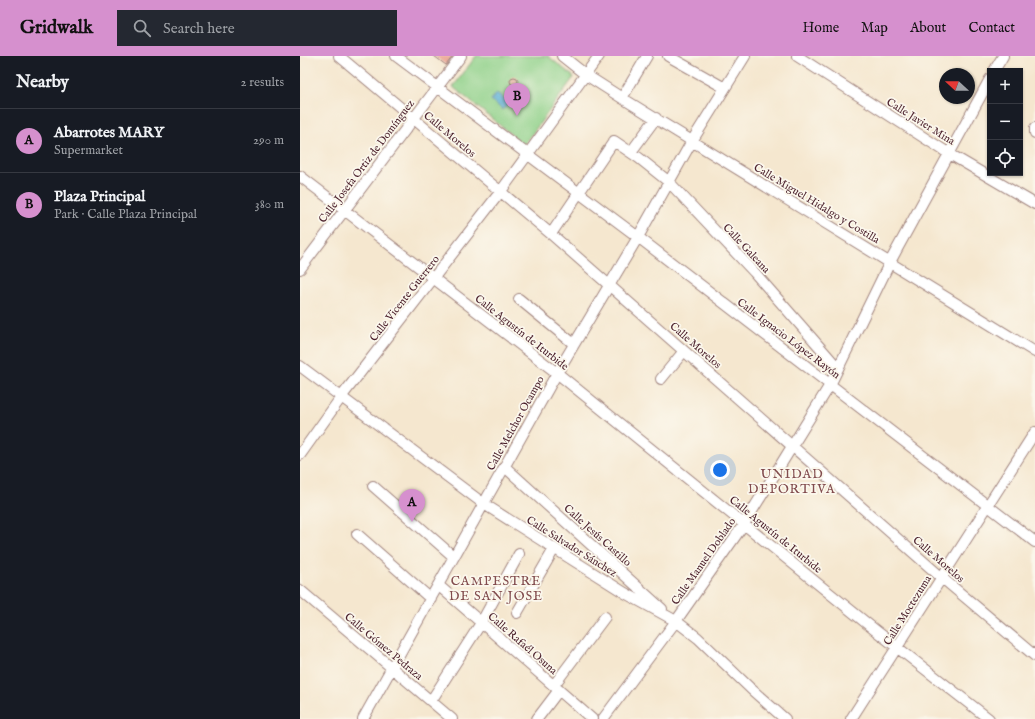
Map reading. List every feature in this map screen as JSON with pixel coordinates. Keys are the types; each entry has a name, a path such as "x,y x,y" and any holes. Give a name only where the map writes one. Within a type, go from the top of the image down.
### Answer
{"street":[{"name":"Calle Morelos","path":"338,56 551,234 793,445 941,577 1035,656"},
{"name":"Calle Ignacio López Rayón","path":"396,56 638,237 986,506 1035,542"},
{"name":"Calle Josefa Ortiz de Domínguez","path":"300,269 412,118 461,56"},
{"name":"Calle Miguel Hidalgo y Costilla","path":"562,56 586,75 622,98 1035,352"},
{"name":"Calle Vicente Guerrero","path":"300,455 342,396 501,191 599,56"},
{"path":"622,98 646,56"},
{"path":"668,56 725,88"},
{"name":"Calle Melchor Ocampo","path":"363,719 557,373 638,237 692,141 745,56"},
{"name":"Calle Javier Mina","path":"796,56 948,153 1035,204"},
{"path":"996,68 1003,56"},
{"name":"Calle Manuel Doblado","path":"603,719 676,621 744,524 830,384 890,262 948,153 987,84"},
{"path":"631,152 656,118"},
{"path":"1035,128 1035,133"},
{"name":"Calle Galeana","path":"580,194 614,141 631,152 669,182 754,272 838,368"},
{"name":"Calle Agustín de Iturbide","path":"300,176 557,373 898,648 989,719"},
{"path":"551,234 580,194"},
{"path":"519,299 574,344"},
{"path":"662,379 684,351"},
{"name":"Calle Salvador Sánchez","path":"300,366 342,396 484,504 625,593 676,621 698,638 751,689 785,719"},
{"name":"Calle Moctezuma","path":"851,719 898,648 986,506 1035,432"},
{"name":"Calle Jesús Castillo","path":"505,467 676,621"},
{"path":"373,486 454,557"},
{"path":"357,534 431,599"},
{"path":"517,613 554,549"},
{"path":"431,701 481,623 520,554"},
{"name":"Calle Rafaél Osuna","path":"438,585 592,719"},
{"name":"Calle Gómez Pedraza","path":"300,590 452,719"},
{"path":"537,719 605,617"}],"green space":[{"path":"476,56 548,56 574,77 524,145 453,87"}],"water":[{"path":"497,93 509,103 503,110 491,100"}],"building":[{"path":"434,56 453,56 446,65"},
{"path":"512,77 516,77 518,81 516,85 512,85 510,83 510,79"}],"place":[{"name":"Plaza Principal","path":"517,116"},
{"name":"Abarrotes MARY","path":"412,522"}],"district":[{"name":"UNIDAD DEPORTIVA","path":"792,480"},
{"name":"CAMPESTRE DE SAN JOSE","path":"496,588"}]}
